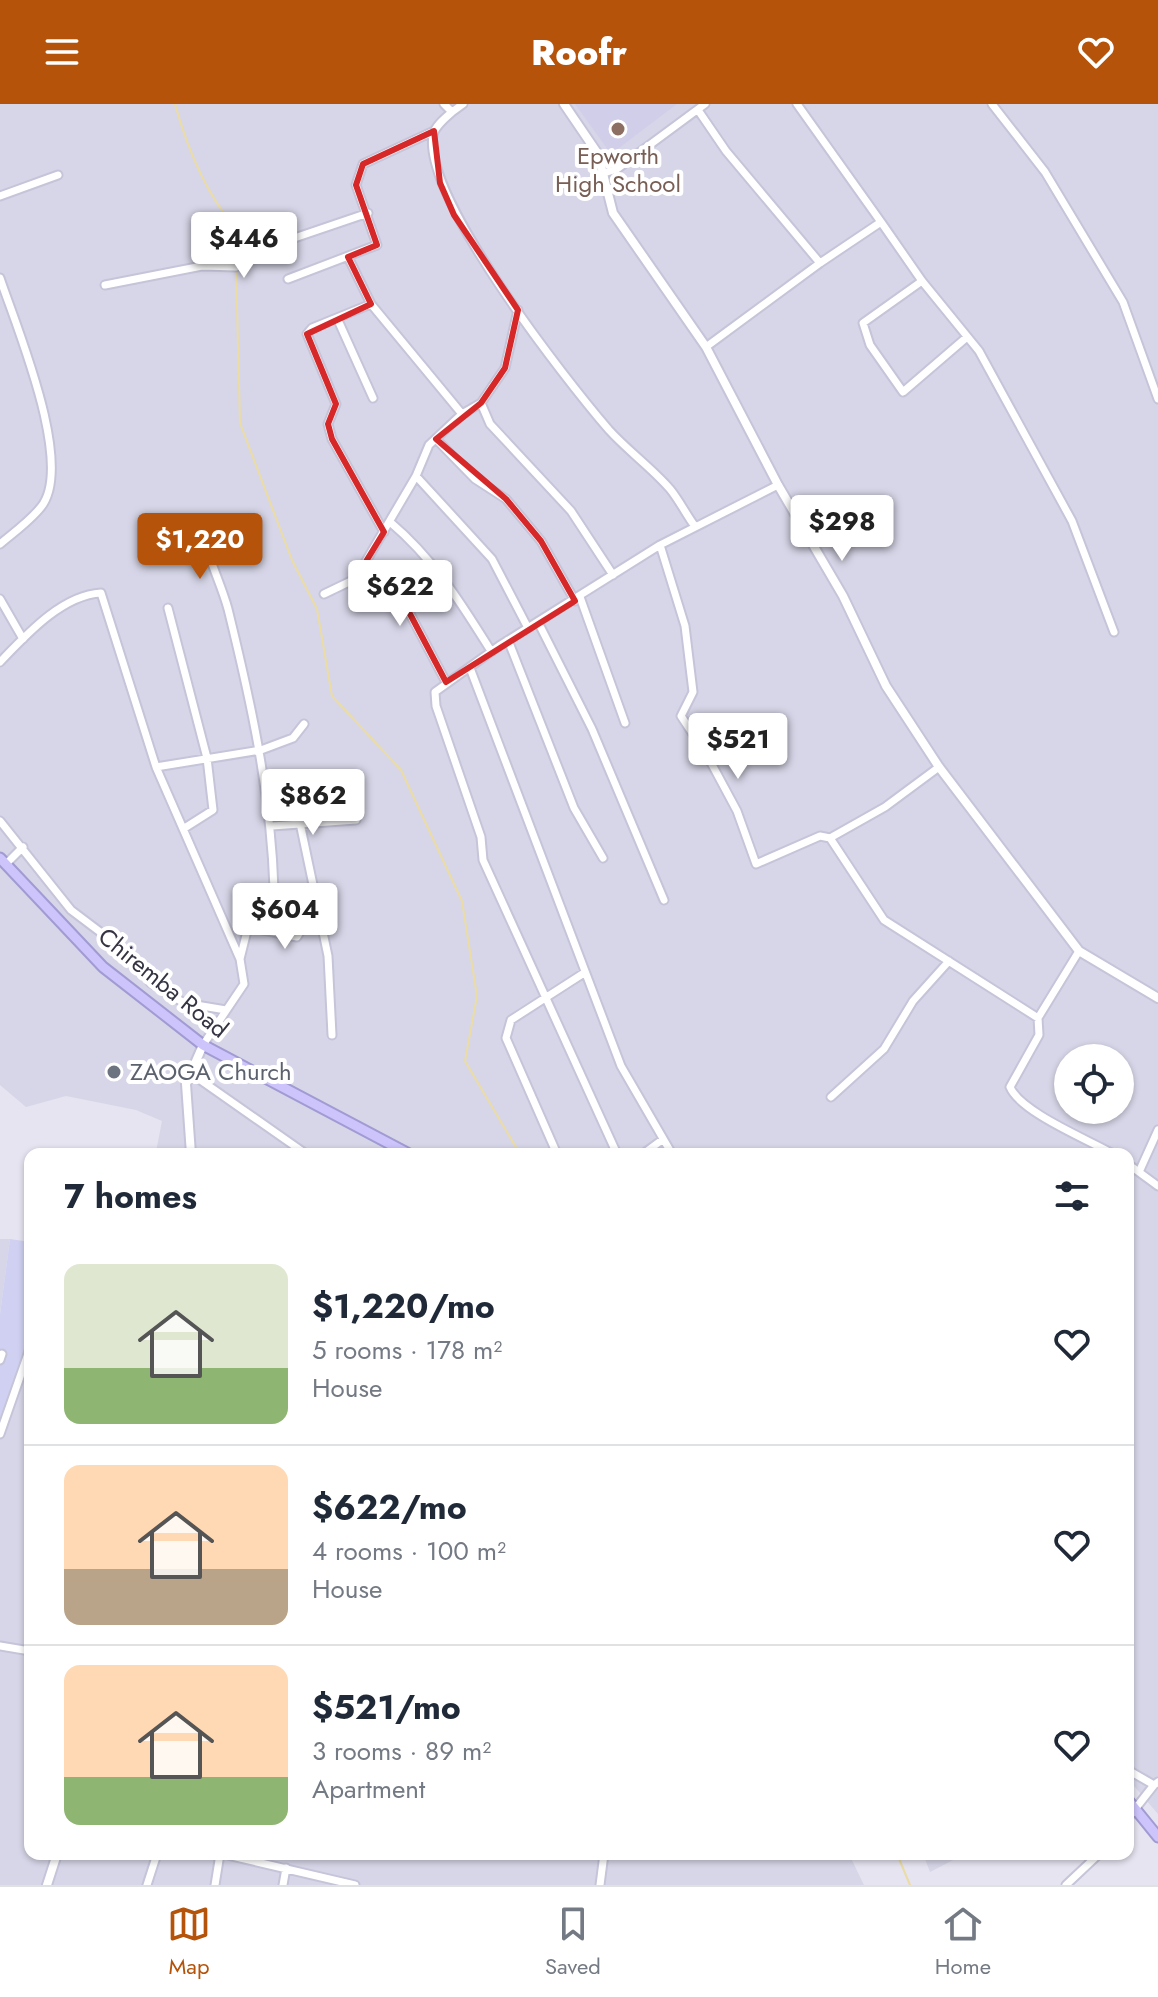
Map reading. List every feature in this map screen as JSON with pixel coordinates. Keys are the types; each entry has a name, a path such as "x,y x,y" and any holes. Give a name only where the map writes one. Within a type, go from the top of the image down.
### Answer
{"main road":[{"name":"Chiremba Road","path":"3,861 103,967 203,1045 398,1148"},
{"path":"1134,1807 1158,1837"}],"street":[{"path":"444,104 452,112"},
{"path":"288,279 377,245 356,185 363,164 434,131 463,104"},
{"path":"564,104 590,139 604,173 613,213 706,347 778,485 843,596 886,686 939,767 1079,951 1158,998"},
{"path":"797,104 922,281 979,351 1072,521 1114,632"},
{"path":"992,104 1045,172 1123,302 1158,399"},
{"path":"604,173 617,169 702,107 733,159 820,263"},
{"path":"434,131 433,145 440,183 454,215 563,374 611,432 671,490 694,525"},
{"path":"0,196 58,175"},
{"path":"105,285 202,266 236,267 262,249 368,213"},
{"path":"706,347 881,222"},
{"path":"348,257 371,304 462,414"},
{"path":"0,278 42,402 53,477 42,506 0,544"},
{"path":"922,281 863,323 870,345 903,392 967,337"},
{"path":"371,304 312,328 307,334 336,404 328,424 332,439 384,532"},
{"path":"324,594 351,581 362,568 416,476 429,445 462,414 481,403 505,368 518,310"},
{"path":"337,318 373,398"},
{"path":"481,403 490,424 571,511 613,575"},
{"path":"436,439 475,479 506,499 541,541 578,599 625,723"},
{"path":"416,476 492,559 528,628"},
{"path":"614,1148 483,860 481,837 436,706 435,692 491,651 660,545 694,525 778,485"},
{"path":"390,522 419,546 444,576 491,651"},
{"path":"206,545 227,607 261,750 272,826 274,889 250,901 248,927 240,959"},
{"path":"660,545 685,626 693,692 681,716 708,757 737,811 756,864 820,836 830,838 885,807 939,767"},
{"path":"362,568 401,597 446,682"},
{"path":"0,662 23,639 75,598 101,593 156,767 240,959 244,984 203,1045 189,1072 186,1084 191,1148"},
{"path":"0,599 23,639"},
{"path":"168,608 207,758 213,810 183,829"},
{"path":"538,622 592,729 664,900"},
{"path":"508,640 552,744 574,808 603,858"},
{"path":"470,668 621,1066 647,1106 668,1148"},
{"path":"156,767 261,750 293,738 304,724"},
{"path":"272,826 356,820"},
{"path":"0,821 71,910 116,944 151,983 184,1003 226,1010"},
{"path":"300,823 330,969 332,1035"},
{"path":"830,838 884,920 1038,1018"},
{"path":"3,861 23,847"},
{"path":"248,927 297,937 303,927 323,928"},
{"path":"1079,951 1038,1018 1039,1035 1010,1087 1014,1097 1103,1148"},
{"path":"831,1097 884,1049 913,1001 949,961"},
{"path":"554,1148 506,1038 511,1020 584,973"},
{"path":"189,1072 297,1148"},
{"path":"1139,1172 1158,1130"},
{"path":"651,1148 662,1140"},
{"path":"1134,1168 1158,1186"},
{"path":"0,1434 24,1364"},
{"path":"0,1646 24,1650"},
{"path":"1134,1773 1156,1784 1134,1801"},
{"path":"47,1885 55,1860"},
{"path":"147,1885 155,1860"},
{"path":"215,1885 221,1860"},
{"path":"249,1860 355,1885"},
{"path":"600,1885 603,1860"},
{"path":"1066,1885 1093,1860"},
{"path":"283,1885 286,1868"}],"highlighted area":[{"path":"434,131 440,183 454,215 518,310 505,368 481,403 436,439 506,499 541,541 575,601 446,682 401,597 362,568 384,532 332,439 328,424 336,404 307,334 371,304 348,257 377,245 356,185 363,164"}],"shaded area":[{"path":"0,104 1158,104 1158,1814 1134,1786 1134,1148 157,1148 162,1121 136,1110 66,1096 26,1107 0,1085"},
{"name":"Epworth High School","path":"575,104 677,104 611,154"},
{"path":"0,1239 10,1239 0,1314"},
{"path":"10,1239 24,1241 24,1373 4,1418 0,1416 0,1314"},
{"path":"24,1373 24,1860 852,1860 864,1885 0,1885 0,1416 4,1418"},
{"path":"925,1860 953,1860 930,1872"}],"waterway":[{"path":"175,104 198,169 235,227 232,263"},
{"path":"236,268 240,423 292,560 317,609 332,696 401,770 462,901 477,996 465,1061 516,1148"},
{"path":"900,1860 910,1885"}],"place":[{"name":"Epworth High School","path":"618,129"},
{"name":"ZAOGA Church","path":"114,1072"}]}
